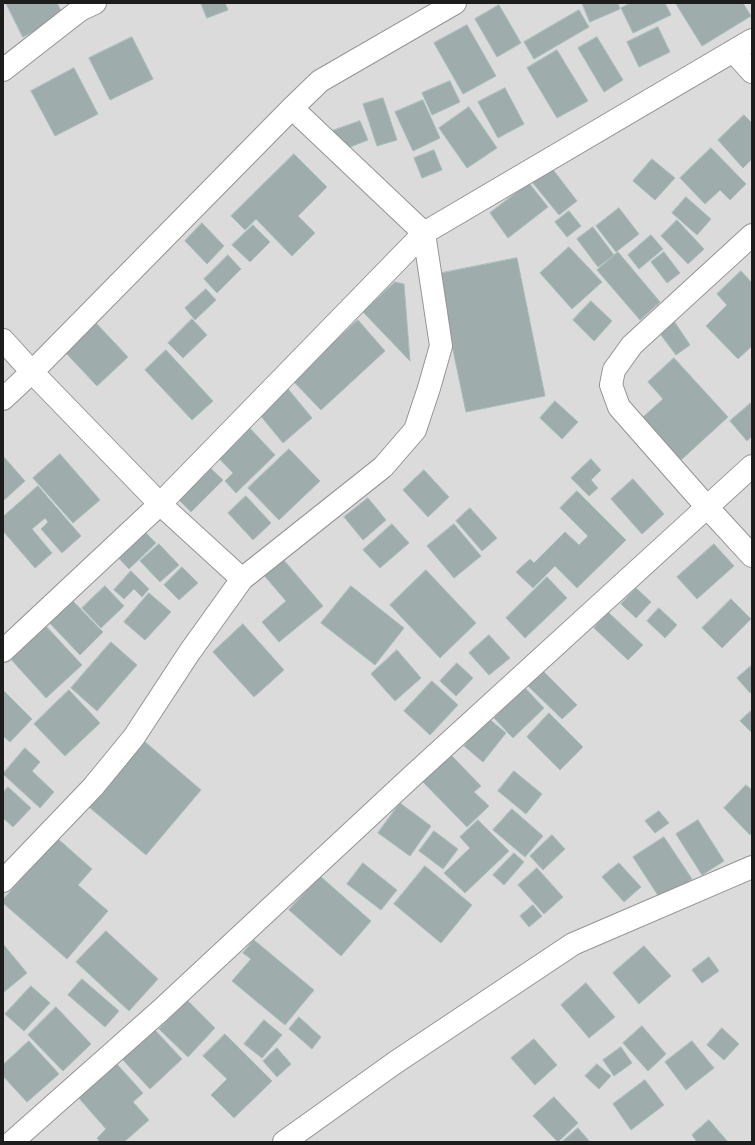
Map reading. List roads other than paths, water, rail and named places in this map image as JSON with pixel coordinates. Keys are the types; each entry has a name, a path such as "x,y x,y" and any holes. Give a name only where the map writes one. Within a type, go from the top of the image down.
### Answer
{"street":[{"path":"3,70 80,10 95,3"},
{"path":"3,399 32,372 320,81 455,3"},
{"path":"3,651 160,504 424,233 743,46 752,72"},
{"path":"3,881 92,787 134,737 189,653 242,579 382,467 415,430 441,346 424,233 292,108"},
{"path":"752,235 632,345 614,370 611,385 619,407 752,556"},
{"path":"3,340 160,504 242,579"},
{"path":"12,1142 161,1010 409,779 752,466"},
{"path":"284,1142 396,1062 573,944 752,867"}]}
